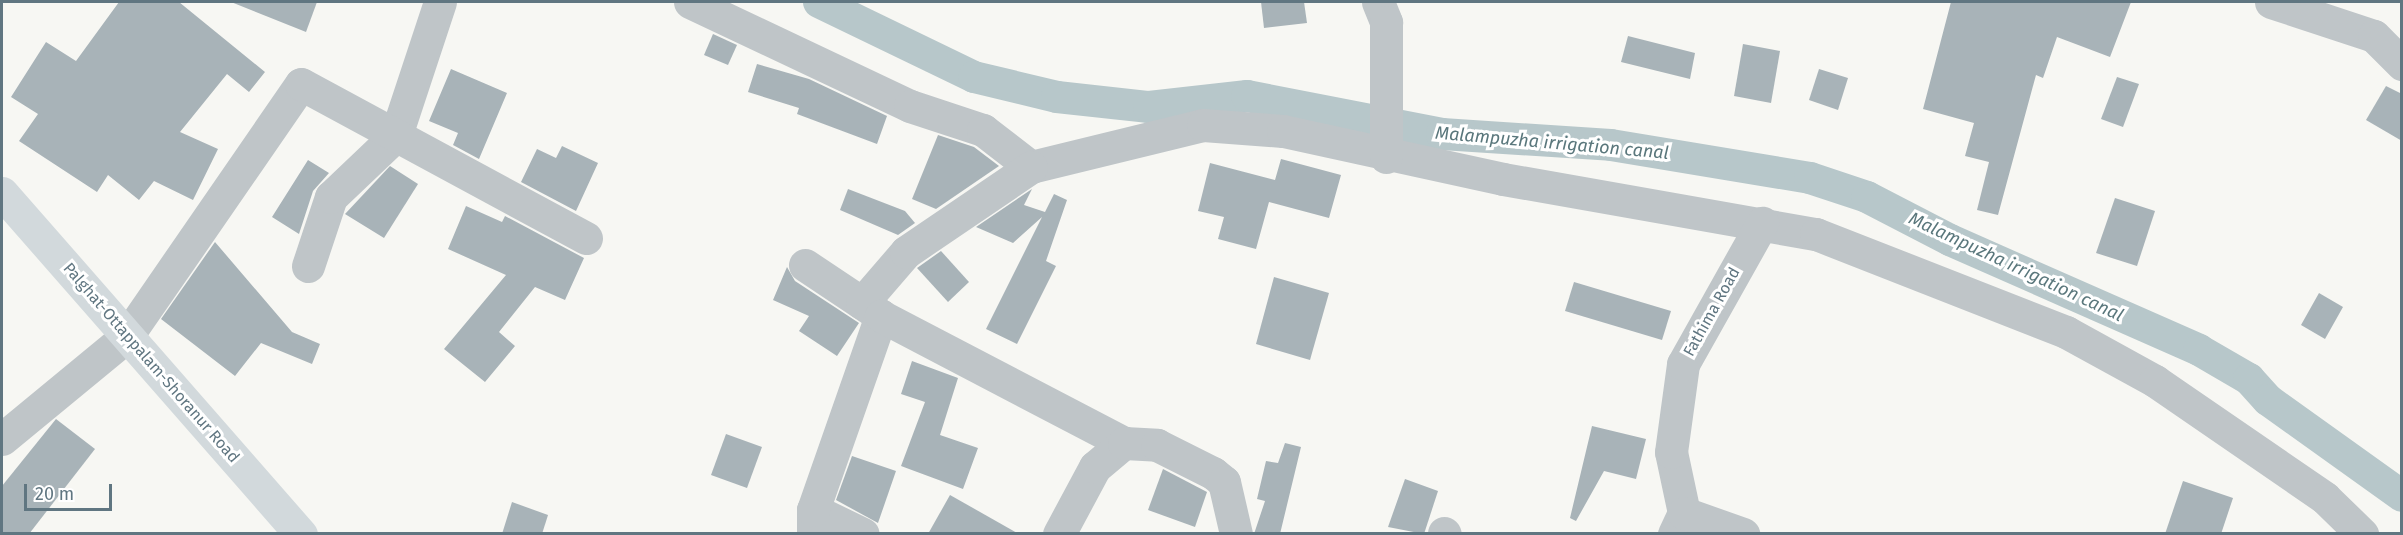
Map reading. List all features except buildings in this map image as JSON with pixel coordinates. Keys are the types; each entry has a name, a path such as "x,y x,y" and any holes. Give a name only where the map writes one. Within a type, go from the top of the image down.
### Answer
{"main road":[{"name":"Palghat-Ottappalam-Shoranur Road","path":"2,193 301,534"}],"street":[{"path":"308,266 331,197 396,135 440,2"},
{"path":"690,2 910,106 982,130 1031,167"},
{"path":"1378,2 1386,22 1385,141"},
{"path":"2271,2 2374,36 2402,64"},
{"path":"2,439 127,336 301,84 586,238"},
{"path":"862,534 813,522 872,310 906,252 1031,167 1203,125 1385,141 1816,234 1920,271 2066,332 2155,381 2325,498 2362,534"},
{"name":"Fathima Road","path":"1679,523 1671,452 1683,364 1762,223"},
{"path":"805,265 872,310 1124,443 1157,445 1213,473 1224,482 1236,534"},
{"path":"1059,534 1095,467 1124,443"},
{"path":"1679,523 1743,534"}],"waterway":[{"name":"Malampuzha irrigation canal","path":"819,2 974,77 1057,97 1149,107 1247,96 1442,134 1611,145 1810,178 1867,197 1950,240 2199,350 2249,379 2268,400 2402,496"}]}
